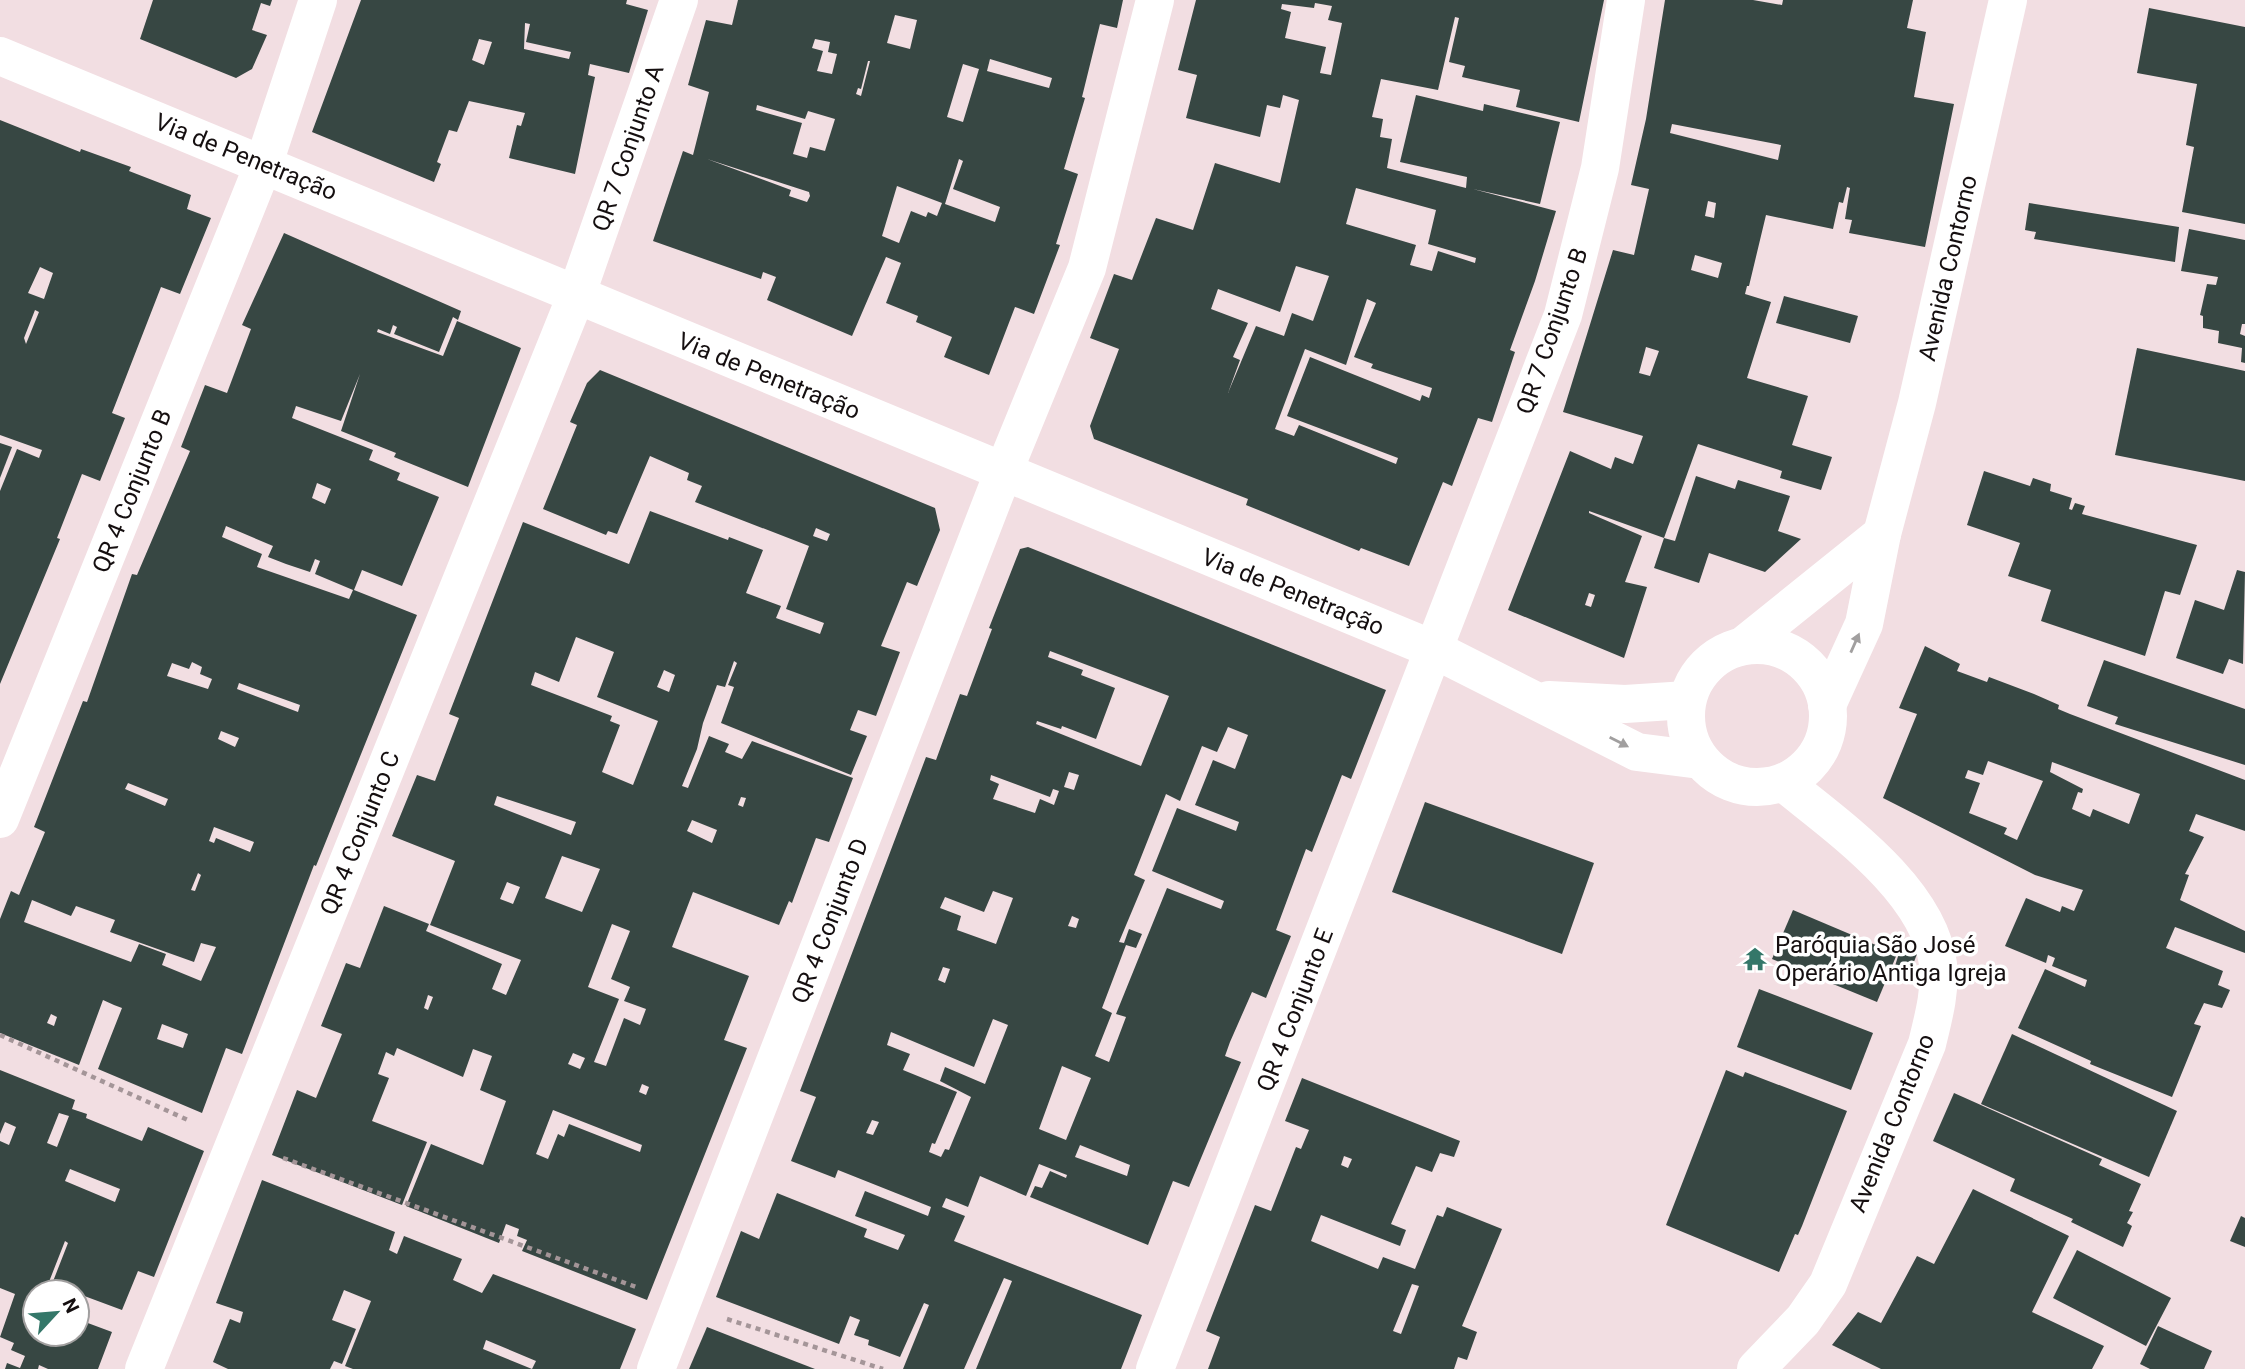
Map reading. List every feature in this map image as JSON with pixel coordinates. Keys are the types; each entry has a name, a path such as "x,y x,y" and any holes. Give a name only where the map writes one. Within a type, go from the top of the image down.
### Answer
{"street":[{"path":"264,163 318,0"},
{"name":"QR 7 Conjunto A","path":"576,296 679,0"},
{"path":"1003,473 1087,268 1155,0"},
{"name":"QR 7 Conjunto B","path":"1435,650 1563,315 1600,168 1626,0"},
{"name":"Avenida Contorno","path":"1827,705 1864,624 1882,534 1917,403 2008,0"},
{"name":"Via de Penetração","path":"0,57 264,163 576,296 1435,650 1637,752 1700,760"},
{"name":"QR 4 Conjunto B","path":"0,819 264,163"},
{"name":"QR 4 Conjunto C","path":"144,1369 576,296"},
{"name":"QR 4 Conjunto D","path":"656,1369 1003,473"},
{"path":"1744,645 1781,649 1813,671 1827,705 1825,738 1810,765 1784,783 1753,788 1724,780 1700,760 1686,732 1687,700 1698,674 1718,655 1744,645 1882,534"},
{"name":"QR 4 Conjunto E","path":"1155,1369 1435,650"},
{"name":"Via de Penetração","path":"1536,700 1625,704 1687,700"},
{"name":"Avenida Contorno","path":"1756,1369 1803,1320 1828,1284 1927,1044 1937,991 1938,964 1926,926 1903,888 1784,783"}],"path":[{"path":"0,1035 235,1141 682,1304 883,1369"}],"building":[{"path":"153,0 272,0 270,6 261,3 252,30 267,35 252,69 236,78 140,39"},
{"path":"361,0 627,0 626,4 648,10 629,73 590,64 588,75 595,77 575,174 509,158 517,125 521,126 525,113 469,101 457,132 449,130 437,162 441,164 434,182 312,132","holes":["525,23 530,24 526,42 571,52 569,59 524,49","479,39 492,42 484,65 472,60"]},
{"path":"738,0 1123,0 1117,28 1100,24 1082,97 1085,98 1064,169 1078,174 1056,244 1060,245 1034,314 1015,307 989,375 944,357 952,337 916,322 918,316 886,303 901,263 886,257 852,336 767,300 776,277 763,272 761,279 653,241 683,151 693,155 709,92 688,85 706,20 732,25","holes":["895,15 917,20 910,49 887,43","815,39 830,42 828,52 837,54 832,74 817,71 823,51 812,48","990,59 1052,78 1049,88 987,71","870,61 861,96 856,94 858,88 861,89","963,64 979,69 963,122 947,117","757,105 805,119 808,111 835,119 825,151 810,147 807,158 793,154 802,123 756,110","707,159 809,192 810,196 807,202 789,196 791,190","959,159 963,161 953,189 1000,207 995,222 945,204","897,186 942,203 937,216 928,212 926,217 911,211 899,243 882,236"]},
{"path":"1196,0 1604,0 1579,122 1516,107 1520,90 1462,77 1465,66 1449,62 1459,18 1455,17 1438,90 1381,79 1372,117 1383,119 1380,137 1392,139 1387,168 1466,188 1467,177 1400,162 1416,95 1483,111 1484,104 1560,122 1540,204 1473,189 1556,211 1510,350 1515,352 1492,422 1478,418 1452,486 1443,482 1409,566 1361,548 1359,551 1246,505 1248,499 1094,439 1090,426 1119,349 1090,338 1114,274 1132,280 1156,218 1193,230 1215,163 1280,183 1299,100 1283,95 1280,108 1267,105 1260,137 1186,118 1197,75 1178,70","holes":["1315,3 1332,6 1328,20 1342,23 1331,75 1320,73 1326,47 1285,38 1291,12 1281,9 1282,4 1314,8","1356,188 1436,210 1428,244 1476,258 1475,263 1438,251 1432,271 1410,265 1416,245 1346,224","1296,266 1329,276 1313,321 1292,313 1284,336 1256,326 1228,393 1240,360 1233,357 1248,323 1211,309 1218,289 1280,312","1367,299 1376,303 1354,357 1373,364 1371,368 1432,388 1429,398 1422,395 1420,401 1310,357 1287,416 1398,458 1396,464 1299,425 1294,436 1275,429 1305,349 1346,365"]},
{"path":"1665,0 1753,0 1782,5 1783,0 1913,0 1907,28 1926,32 1914,97 1954,104 1925,247 1849,233 1852,220 1845,219 1850,188 1847,187 1843,203 1839,202 1833,229 1766,215 1745,294 1771,302 1747,378 1808,396 1792,445 1832,457 1821,490 1780,478 1782,471 1698,444 1664,538 1589,511 1642,536 1625,582 1647,587 1624,658 1508,610 1570,451 1611,469 1615,457 1633,464 1643,436 1563,412 1613,250 1634,255 1649,189 1631,185 1646,119","holes":["1672,124 1781,145 1778,160 1670,133","1708,201 1716,203 1714,218 1705,216","1695,255 1722,263 1718,278 1691,270","1646,347 1659,351 1650,376 1639,373","1589,593 1595,595 1591,607 1585,605"]},
{"path":"2149,8 2245,27 2245,224 2182,212 2194,147 2186,145 2197,84 2137,73"},
{"path":"0,120 80,152 81,149 131,167 129,171 191,195 187,209 211,218 180,294 161,287 112,413 125,418 100,481 82,474 57,538 60,539 0,684 0,491 17,449 39,458 42,450 0,435","holes":["40,267 53,273 44,299 28,293","35,310 39,312 26,344 24,338"]},
{"path":"2029,203 2179,227 2175,262 2034,239 2036,232 2025,230"},
{"path":"2189,229 2245,240 2245,324 2242,324 2240,334 2245,336 2245,363 2241,362 2242,348 2218,343 2219,331 2203,328 2203,316 2200,315 2207,284 2216,285 2218,277 2181,271"},
{"path":"284,233 461,311 458,320 453,317 439,352 394,334 397,327 393,325 390,334 378,329 377,332 443,356 457,321 521,348 468,487 394,457 396,453 341,431 360,374 341,421 296,406 292,418 373,450 369,460 400,473 397,480 439,497 402,586 362,570 354,590 417,615 316,866 314,865 242,1054 226,1048 202,1113 98,1069 122,1008 103,1000 79,1065 0,1033 0,919 11,891 19,895 45,832 34,827 83,701 87,702 132,574 137,575 190,451 181,447 205,385 227,393 251,329 242,325","holes":["317,483 331,489 325,504 312,498","226,526 273,546 268,557 286,564 310,572 315,559 320,561 315,574 353,590 349,599 257,567 262,554 222,537","192,662 202,667 200,674 212,679 208,689 167,676 172,663 189,669","239,683 300,705 298,712 237,689","221,731 239,738 235,747 218,739","128,783 168,799 165,806 125,789","214,827 254,842 250,852 216,838 214,843 209,841","198,873 201,875 195,891 191,890","32,900 71,916 76,906 115,920 110,932 194,962 201,943 216,947 201,981 162,965 166,954 139,944 131,962 24,922","51,1014 57,1017 54,1026 47,1023","162,1024 188,1034 183,1048 157,1039"]},
{"path":"1784,296 1858,316 1850,343 1776,323"},
{"path":"2137,348 2245,371 2245,481 2115,455"},
{"path":"600,370 935,508 940,530 917,586 907,582 881,646 900,652 876,716 858,710 850,730 867,736 851,775 721,723 734,687 728,685 737,663 734,661 725,687 717,685 682,786 688,788 709,736 729,744 725,752 742,759 752,741 853,778 829,842 816,838 792,903 789,901 779,925 693,892 672,947 749,976 724,1040 747,1048 647,1300 522,1251 527,1240 517,1236 519,1229 506,1224 499,1243 406,1206 431,1144 483,1165 506,1101 480,1090 492,1056 473,1049 463,1077 397,1048 394,1056 386,1052 378,1074 389,1078 372,1121 427,1142 402,1205 272,1155 297,1090 316,1098 342,1034 321,1026 346,963 360,968 384,906 429,924 426,931 502,964 492,989 506,995 521,960 430,925 455,861 392,836 417,775 435,781 459,718 449,714 523,522 629,564 650,511 728,540 729,537 763,550 746,593 781,606 776,618 820,634 824,623 786,609 809,546 695,502 702,486 687,480 689,473 650,456 617,534 608,531 606,535 543,509 577,425 570,422 587,383","holes":["816,528 830,534 827,541 813,536","576,637 614,652 597,697 658,721 633,785 602,772 620,725 610,721 612,716 531,685 535,672 559,682","664,670 675,675 669,692 657,687","497,796 576,822 571,835 494,805","741,797 746,798 743,807 738,805","692,820 717,830 712,843 687,831","562,856 600,869 582,912 545,898","507,882 520,887 513,904 500,899","612,924 630,931 611,979 630,987 624,1001 646,1009 640,1025 624,1018 606,1066 594,1062 619,999 588,987","428,995 433,997 428,1010 424,1008","573,1053 585,1058 580,1069 568,1064","642,1084 649,1087 646,1095 639,1092","553,1110 642,1145 640,1152 569,1124 564,1137 558,1134 548,1159 536,1154"]},
{"path":"0,443 12,447 0,478"},
{"path":"1984,471 2030,486 2033,478 2051,484 2050,491 2072,498 2069,509 2072,510 2075,503 2085,506 2082,514 2197,545 2180,595 2165,591 2145,656 2041,621 2051,590 2008,576 2020,543 1967,525"},
{"path":"1696,476 1735,489 1738,480 1790,496 1778,531 1801,539 1765,572 1709,553 1699,583 1654,568 1664,538 1675,541"},
{"path":"1028,547 1386,690 1351,779 1342,775 1312,852 1306,849 1276,930 1291,936 1266,998 1252,992 1230,1042 1225,1056 1241,1062 1189,1187 1173,1181 1148,1245 1030,1197 1035,1186 1042,1188 1050,1171 1066,1178 1067,1175 1039,1164 1026,1196 980,1176 968,1207 946,1198 942,1207 965,1216 954,1241 1142,1315 1121,1369 976,1369 1012,1281 1004,1278 964,1369 903,1369 929,1305 924,1303 900,1357 868,1345 869,1340 854,1335 860,1320 850,1316 839,1344 716,1297 741,1231 759,1239 777,1193 867,1229 864,1237 898,1250 905,1235 855,1216 865,1191 928,1216 931,1207 838,1170 835,1178 791,1161 816,1097 800,1091 926,757 936,760 960,694 967,696 992,629 989,628 1020,549","holes":["1050,651 1169,696 1141,766 1036,724 1037,721 1061,729 1062,726 1096,739 1115,688 1081,675 1083,670 1048,657","1228,727 1248,735 1235,769 1213,760 1195,805 1239,822 1236,831 1177,808 1152,871 1224,901 1221,909 1167,888 1116,1014 1126,1017 1109,1062 1095,1056 1112,1013 1102,1008 1126,945 1136,948 1142,934 1129,929 1124,943 1119,942 1145,880 1134,875 1166,794 1180,801 1202,746 1217,752","1069,772 1079,775 1074,790 1064,787","991,775 1050,797 1053,789 1059,791 1054,805 1040,799 1035,813 993,799 999,784 990,780","993,891 1013,898 996,944 957,930 961,916 940,908 945,897 984,912","1072,916 1079,919 1076,928 1068,926","943,967 950,969 945,983 938,980","993,1019 1008,1025 985,1084 945,1067 940,1081 971,1097 949,1150 945,1149 941,1157 929,1152 957,1092 903,1070 910,1054 887,1045 891,1032 974,1067","1062,1066 1091,1078 1066,1140 1039,1129","872,1120 879,1122 873,1135 866,1133","1080,1145 1130,1165 1127,1176 1075,1157"]},
{"path":"2237,570 2245,572 2243,664 2229,659 2223,674 2176,658 2195,600 2224,610"},
{"path":"1925,646 1960,664 1957,671 1987,682 1989,677 2034,694 2059,705 2058,709 2070,714 2245,780 2245,831 2196,814 2189,831 2204,837 2185,874 2189,875 2180,900 2245,931 2245,953 2175,927 2166,948 2223,971 2218,985 2230,990 2222,1008 2204,1003 2194,1024 2201,1026 2172,1097 2090,1064 2091,1061 2018,1028 2045,969 2085,987 2087,980 2052,966 2055,958 2048,955 2046,963 2005,946 2026,898 2060,912 2062,906 2074,911 2083,890 2035,875 1883,798 1917,714 1899,708","holes":["1988,761 2043,781 2017,840 2004,834 2007,828 1969,813 1980,783 1965,778 1968,770 1983,775","2052,762 2140,794 2129,824 2093,809 2090,817 2072,809 2078,792 2082,793 2083,789 2050,772"]},
{"path":"2104,660 2245,709 2245,765 2115,724 2118,717 2087,706"},
{"path":"1425,802 1594,863 1562,954 1392,892"},
{"path":"1793,910 1897,954 1877,1002 1772,959"},
{"path":"1901,947 1917,954 1910,972 1895,966"},
{"path":"1759,989 1873,1033 1851,1090 1737,1047"},
{"path":"2012,1034 2177,1111 2149,1177 1981,1104"},
{"path":"0,1070 75,1100 72,1109 87,1114 86,1118 142,1141 148,1127 204,1151 154,1277 138,1271 122,1310 91,1298 91,1278 54,1278 68,1243 65,1241 50,1278 21,1278 21,1348 91,1348 91,1324 112,1332 98,1369 48,1369 39,1365 38,1369 5,1369 7,1363 20,1368 25,1356 11,1350 14,1343 0,1337 15,1294 0,1288 0,1141 9,1145 16,1127 5,1122 0,1134","holes":["59,1113 69,1116 57,1147 47,1143","70,1169 120,1189 115,1202 65,1181"]},
{"path":"1726,1070 1743,1077 1745,1072 1847,1111 1802,1226 1798,1235 1795,1234 1779,1272 1666,1225"},
{"path":"1302,1078 1460,1141 1454,1157 1440,1153 1432,1172 1416,1166 1391,1224 1406,1230 1400,1246 1321,1215 1311,1241 1378,1269 1383,1257 1415,1269 1437,1215 1443,1217 1447,1207 1502,1229 1462,1326 1477,1332 1467,1360 1458,1357 1454,1369 1208,1369 1220,1337 1206,1331 1255,1205 1271,1211 1296,1147 1301,1149 1309,1130 1285,1121","holes":["1344,1156 1352,1159 1348,1168 1341,1165","1412,1284 1419,1286 1401,1334 1393,1331"]},
{"path":"1954,1093 2102,1159 2099,1165 2141,1184 2129,1211 2133,1212 2127,1223 2132,1226 2123,1247 2071,1222 2073,1219 2010,1191 2015,1179 1933,1141"},
{"path":"262,1180 395,1232 389,1250 397,1254 404,1236 462,1259 453,1280 482,1293 493,1274 636,1329 620,1369 532,1369 353,1369 345,1366 371,1301 344,1290 332,1320 356,1329 342,1364 334,1361 330,1369 228,1369 213,1362 230,1319 240,1323 243,1312 216,1303","holes":["486,1340 536,1361 532,1369 483,1349"]},
{"path":"1973,1189 2069,1236 2032,1312 2104,1346 2092,1369 1881,1369 1832,1345 1858,1312 1881,1323 1917,1256 1934,1264"},
{"path":"2241,1216 2245,1218 2245,1247 2230,1241"},
{"path":"2077,1250 2171,1298 2146,1346 2053,1298"},
{"path":"2158,1326 2212,1351 2204,1369 2150,1369 2140,1364"},
{"path":"707,1327 815,1369 689,1369"}],"place":[{"name":"Paróquia São José Operário Antiga Igreja","path":"1755,959"}]}
